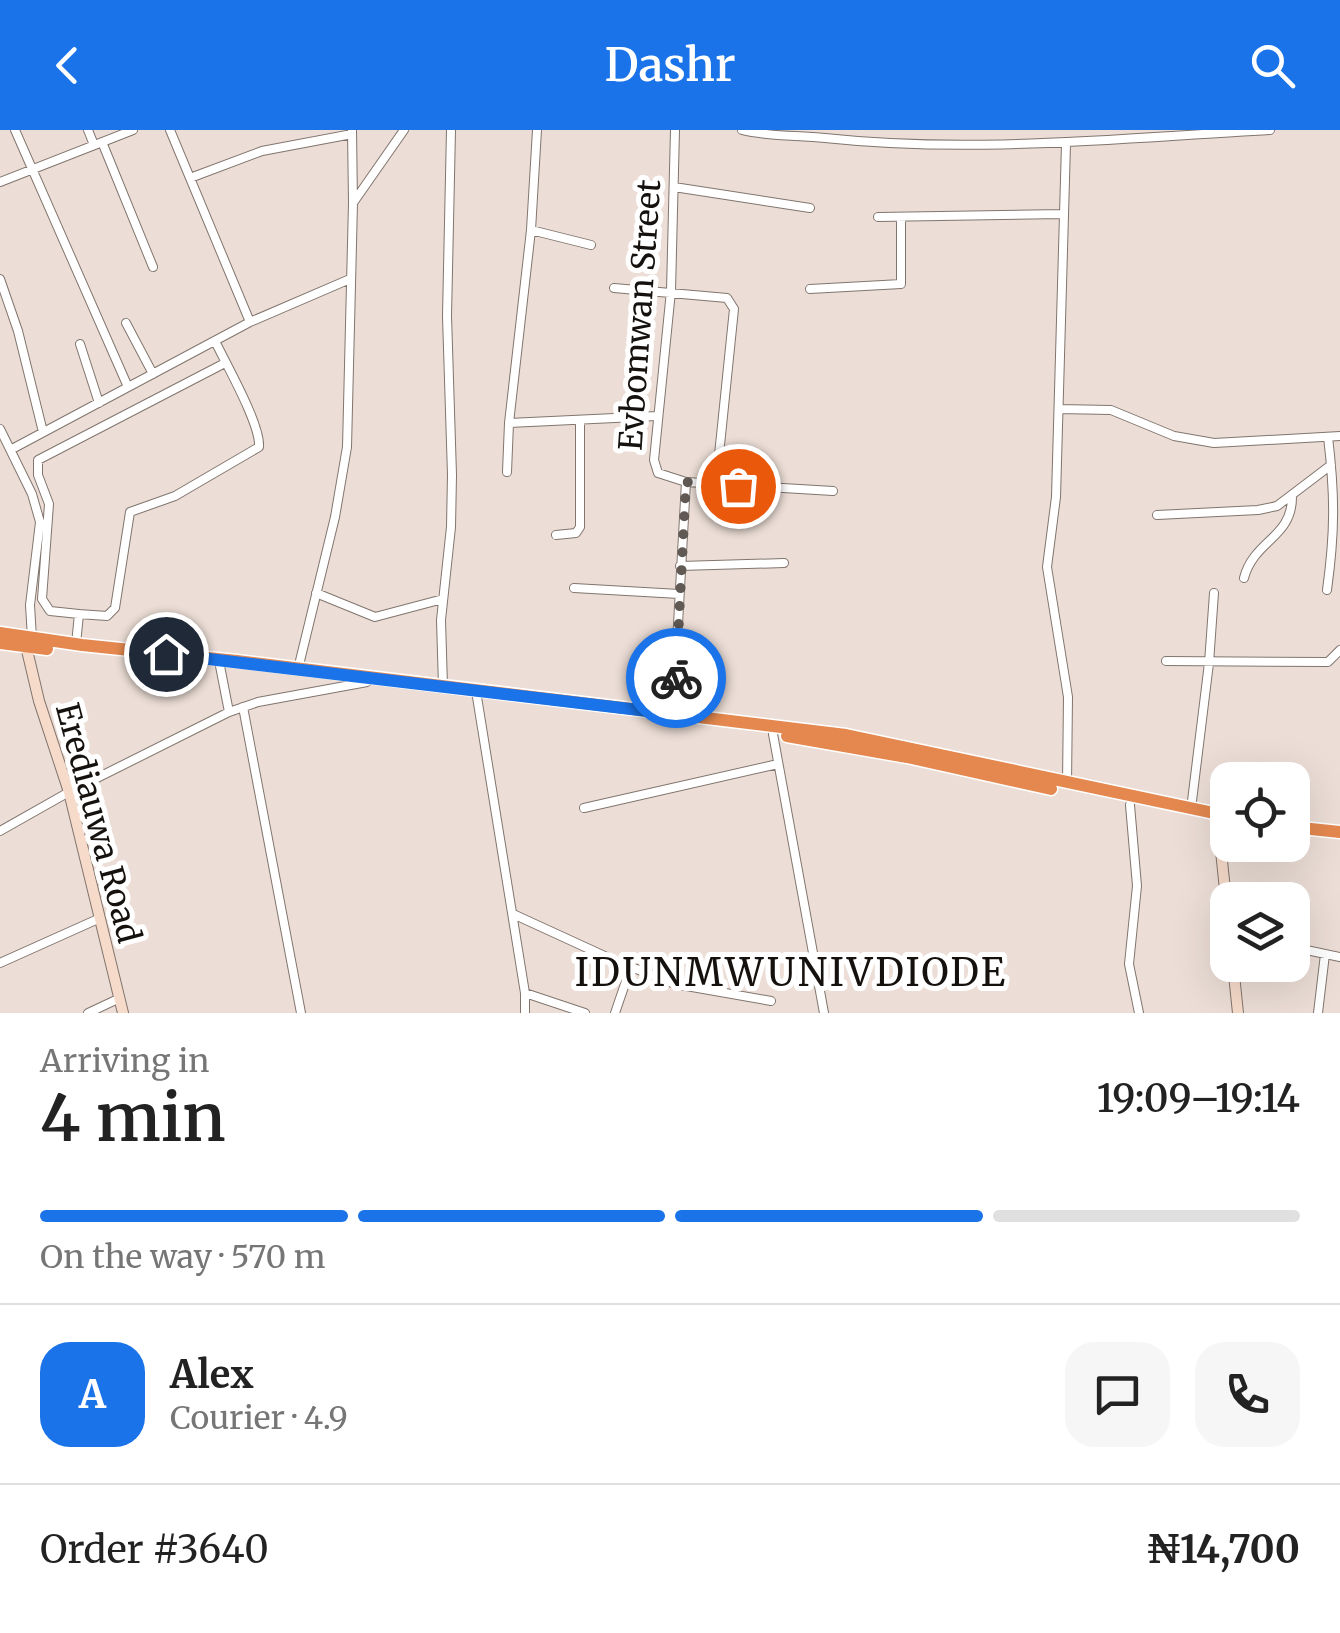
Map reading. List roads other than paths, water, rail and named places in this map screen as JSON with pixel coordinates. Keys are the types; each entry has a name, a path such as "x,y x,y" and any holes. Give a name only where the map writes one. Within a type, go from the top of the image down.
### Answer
{"highway":[{"path":"0,632 29,642 773,734 954,762 1210,816"},
{"path":"0,643 76,644 846,736 1130,805 1210,819"},
{"path":"1310,832 1340,836"}],"street":[{"path":"15,130 128,387"},
{"path":"88,130 98,143 152,267"},
{"path":"0,182 133,130"},
{"path":"170,130 250,322"},
{"path":"354,203 404,130"},
{"path":"443,686 443,598 452,475 447,316 451,130"},
{"path":"507,472 537,130"},
{"name":"Evbomwan Street","path":"676,130 671,291 654,460 658,473 686,482 833,491"},
{"path":"742,130 772,136 892,144 979,145 1066,144 1270,130"},
{"path":"892,130 892,144"},
{"path":"977,130 979,145"},
{"path":"1040,130 1041,145"},
{"path":"1116,130 1116,141"},
{"path":"190,178 262,151 352,132 354,203 347,447 335,517 298,669"},
{"path":"1066,144 1060,409 1056,497 1047,567 1068,697 1067,784"},
{"path":"674,187 810,208"},
{"path":"878,217 1062,214"},
{"path":"810,290 901,284 901,217"},
{"path":"531,230 591,246"},
{"path":"0,279 18,331 43,432"},
{"path":"12,449 250,322 350,279"},
{"path":"614,288 727,298 734,309 716,484"},
{"path":"126,323 153,374"},
{"path":"215,341 225,362 255,426 259,447 176,496 130,512 116,608 107,616 50,611 42,599 48,504 38,474 38,460 225,362"},
{"path":"80,344 99,403"},
{"path":"1060,409 1111,410 1154,430 1214,443 1340,436"},
{"path":"510,423 658,416"},
{"path":"556,536 576,534 580,527 580,420"},
{"path":"0,428 40,522 29,642"},
{"path":"1327,590 1335,486 1328,437"},
{"path":"1157,514 1277,506 1332,465"},
{"name":"Evbomwan Street","path":"673,714 686,482"},
{"path":"1244,578 1259,548 1284,528 1292,510 1292,497"},
{"path":"680,566 784,563"},
{"path":"574,588 679,594"},
{"path":"316,593 375,618 443,598"},
{"path":"1191,809 1214,593"},
{"path":"76,644 79,614"},
{"name":"Erediauwa Road","path":"29,642 39,701 69,792 123,1013"},
{"path":"1166,661 1328,662 1340,650"},
{"path":"220,666 229,712"},
{"path":"0,831 229,712 367,682"},
{"path":"478,697 526,993 524,1013"},
{"path":"242,707 302,1013"},
{"path":"773,734 824,1013"},
{"path":"584,808 778,764"},
{"path":"1130,805 1137,886 1129,964 1139,1013"},
{"path":"513,914 674,984 771,1000"},
{"path":"0,964 98,920"},
{"path":"1310,951 1340,958"},
{"path":"1318,1013 1324,954"},
{"path":"615,1013 627,978 622,964"},
{"path":"1235,982 1238,1013"},
{"path":"526,993 585,1013"},
{"path":"88,1013 120,998"}],"district":[{"name":"IDUNMWUNIVDIODE","path":"791,973"}]}
